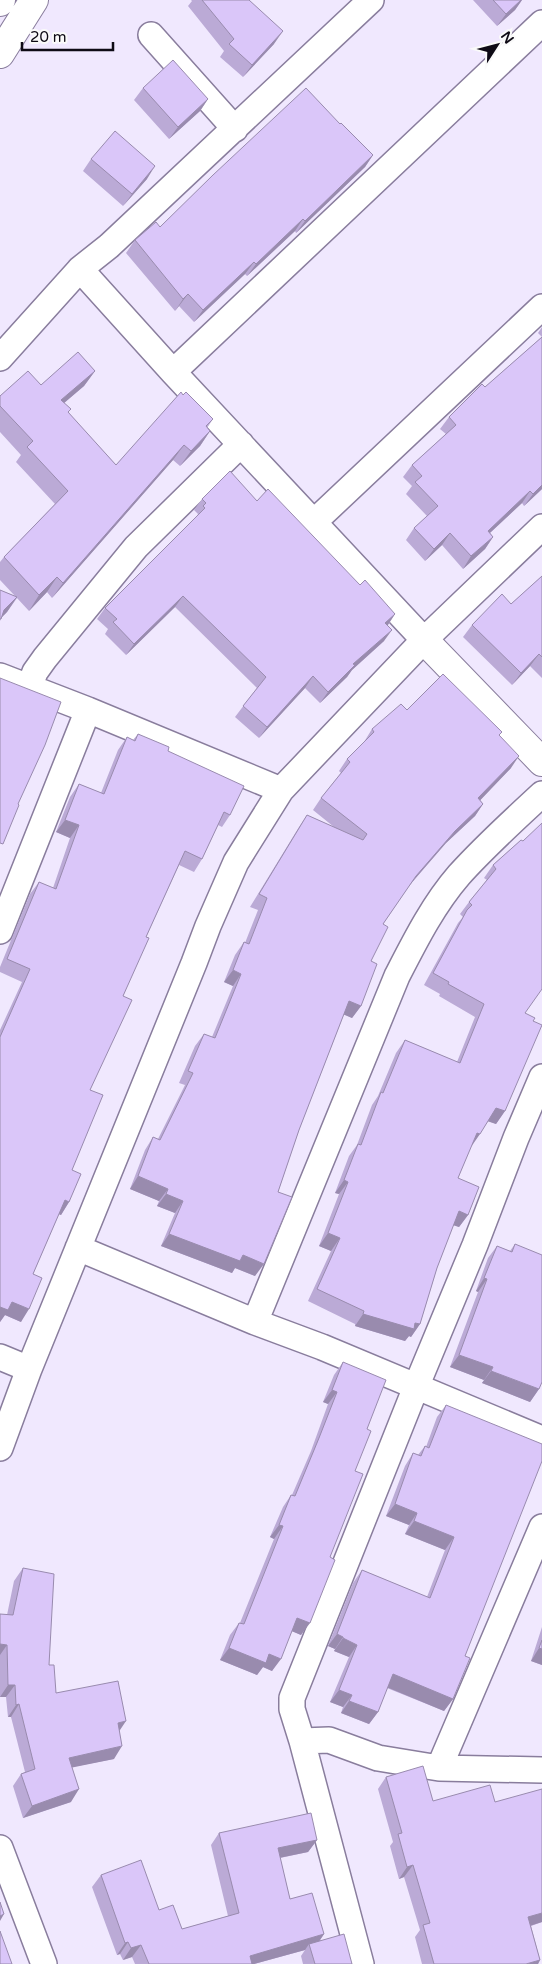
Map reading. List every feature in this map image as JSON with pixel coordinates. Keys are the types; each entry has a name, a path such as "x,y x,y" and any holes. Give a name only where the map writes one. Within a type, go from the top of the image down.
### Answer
{"main road":[{"path":"0,54 34,0"},
{"path":"424,640 542,762"}],"street":[{"path":"0,358 80,269 109,246 371,0"},
{"path":"173,372 542,23"},
{"path":"151,34 235,129"},
{"path":"80,269 173,372 424,640"},
{"path":"314,522 542,307"},
{"path":"29,688 35,672 45,658 136,546 241,444"},
{"path":"0,1448 29,1369 220,896 236,862 281,790 424,640 542,528"},
{"path":"0,676 88,710 281,790"},
{"path":"0,931 88,710"},
{"path":"255,1322 393,985 410,949 439,901 459,875 542,794"},
{"path":"361,1964 292,1709 292,1698 416,1387 476,1245 516,1138 542,1077"},
{"path":"78,1248 542,1439"},
{"path":"0,1357 29,1369"},
{"path":"439,1768 542,1527"},
{"path":"302,1741 329,1740 378,1758 439,1768 542,1770"},
{"path":"0,1848 44,1964"}],"building":[{"path":"202,0 249,0 283,31 252,65 229,44 234,39"},
{"path":"493,0 521,0 506,14"},
{"path":"173,60 208,99 178,127 143,88"},
{"path":"306,88 373,155 305,221 303,219 256,264 254,262 203,310 188,294 183,299 135,240 156,222 160,227"},
{"path":"115,131 155,166 132,194 91,159"},
{"path":"542,337 542,485 533,494 530,491 488,531 493,537 471,556 450,533 434,549 414,528 438,506 415,482 422,476 412,465 456,425 449,417 482,384 485,387"},
{"path":"78,352 95,371 61,400 71,409 68,412 116,465 181,392 183,395 186,392 213,419 206,426 210,431 191,451 184,445 63,583 57,577 39,595 4,557 68,491 27,447 33,441 0,406 0,396 28,371 41,385"},
{"path":"230,471 257,501 268,489 360,585 365,580 395,614 385,623 392,630 353,664 355,665 328,692 313,676 267,727 243,706 266,677 183,596 134,644 113,622 117,619 105,608 205,508 203,506 206,503 202,499"},
{"path":"542,576 542,657 539,654 521,673 472,625 502,594 511,604"},
{"path":"0,590 17,597 4,610 1,619 0,619"},
{"path":"443,674 502,732 499,735 519,756 478,798 483,804 455,831 416,876 383,924 388,927 371,961 377,964 361,1006 349,1001 299,1130 278,1192 292,1197 264,1264 243,1255 240,1261 169,1234 183,1201 166,1194 168,1189 138,1176 153,1137 160,1140 193,1073 188,1071 204,1034 215,1038 241,974 233,970 244,942 249,944 267,898 259,894 307,815 363,840 367,834 321,798 350,762 347,759 374,732 372,729 401,704 407,710"},
{"path":"0,678 61,702 3,844 0,843"},
{"path":"138,734 169,747 168,751 244,786 230,815 224,812 202,859 185,851 146,937 149,938 123,996 132,1000 90,1090 103,1095 72,1170 81,1174 69,1202 65,1200 33,1274 42,1278 29,1309 12,1302 8,1310 0,1307 0,1037 30,969 7,959 39,882 56,889 79,825 65,820 79,784 104,794 127,737 135,741"},
{"path":"542,823 542,989 525,1013 535,1018 533,1021 542,1025 505,1111 496,1108 480,1134 477,1133 458,1178 479,1187 468,1215 459,1211 437,1268 420,1324 415,1323 414,1329 363,1314 364,1311 317,1289 340,1238 328,1233 348,1182 344,1180 358,1144 361,1145 381,1092 383,1093 405,1040 460,1063 484,1004 448,984 449,982 433,973 467,910 472,905 469,902 496,869 493,865"},
{"path":"515,1244 542,1255 542,1382 539,1389 491,1371 493,1367 459,1355 487,1279 484,1278 497,1246 512,1252"},
{"path":"343,1362 386,1380 367,1429 371,1431 355,1471 363,1474 330,1557 335,1560 310,1623 297,1618 281,1659 269,1654 266,1663 229,1648 239,1623 244,1624 283,1526 279,1525 291,1495 295,1496 319,1438 337,1392 332,1390"},
{"path":"446,1405 542,1444 542,1461 465,1656 470,1658 453,1699 393,1674 378,1712 349,1701 352,1695 339,1690 357,1645 337,1634 362,1570 430,1598 454,1537 414,1521 417,1513 395,1504 413,1453 421,1456 425,1446 429,1448"},
{"path":"23,1568 54,1574 49,1665 54,1665 56,1693 118,1681 126,1721 118,1723 122,1746 69,1758 79,1789 32,1806 21,1774 35,1769 19,1704 16,1705 15,1685 8,1685 7,1645 0,1644 0,1614 13,1615"},
{"path":"423,1766 433,1801 490,1785 495,1802 542,1789 542,1913 528,1917 540,1960 526,1964 434,1964 423,1925 430,1923 413,1865 407,1867 398,1834 402,1833 386,1777"},
{"path":"311,1813 317,1840 278,1848 290,1899 312,1893 324,1934 250,1956 252,1964 149,1964 141,1945 131,1948 128,1942 125,1943 101,1875 141,1860 159,1910 173,1905 182,1929 239,1913 219,1833"},
{"path":"0,1902 4,1914 0,1916"},
{"path":"0,1931 12,1964 0,1964"},
{"path":"344,1934 352,1964 315,1964 309,1944"}]}
